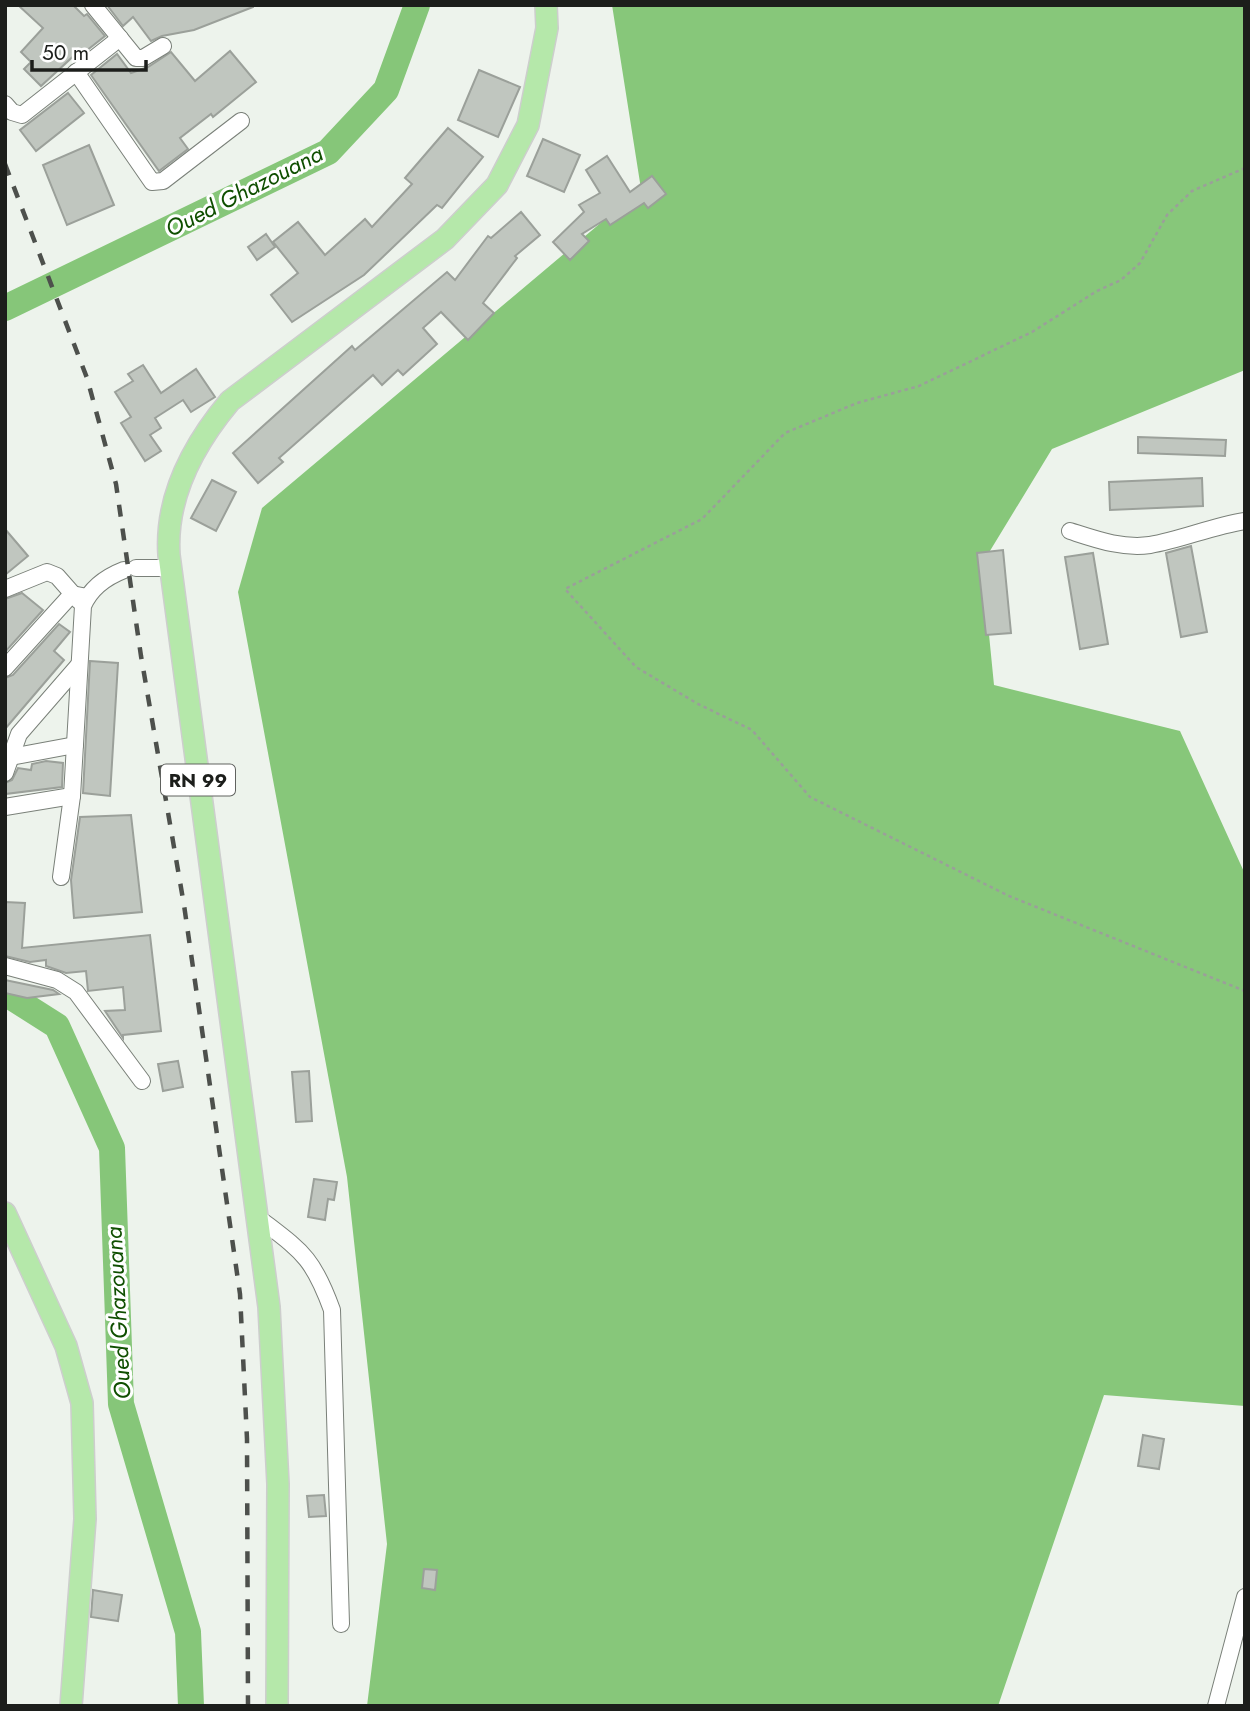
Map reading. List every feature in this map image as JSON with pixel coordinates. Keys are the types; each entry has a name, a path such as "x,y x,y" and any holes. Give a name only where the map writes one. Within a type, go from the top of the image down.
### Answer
{"main road":[{"name":"RN 99","path":"277,1706 275,1420 269,1307 170,568 168,539 173,502 187,465 205,432 230,401 445,239 497,184 528,125 547,28 545,5"},
{"path":"5,1213 66,1346 82,1403 86,1506 71,1706"}],"street":[{"path":"93,5 139,59 163,46"},
{"path":"5,104 12,112 22,115 120,38"},
{"path":"76,72 152,182 163,181 241,121"},
{"path":"1070,531 1123,545 1149,545 1209,527 1245,521"},
{"path":"5,668 81,599 111,576 130,569 170,568"},
{"path":"5,589 47,572 57,576 81,599 72,796 61,877"},
{"path":"7,763 19,734 78,666"},
{"path":"7,763 75,745"},
{"path":"5,807 72,796"},
{"path":"5,967 66,984 76,992 142,1081"},
{"path":"256,1216 305,1254 318,1272 332,1310 341,1623"},
{"path":"1216,1706 1244,1602"}],"path":[{"path":"1245,168 1192,191 1167,215 1140,263 1121,280 1097,291 1032,332 919,386 857,403 785,433 702,519 565,589 636,667 698,704 752,730 810,797 1009,896 1245,991"}],"green space":[{"path":"612,5 1245,5 1245,370 1052,449 982,564 994,685 1180,731 1245,874 1245,1406 1104,1395 998,1706 367,1706 387,1544 347,1177 238,592 262,508 641,189"}],"building":[{"path":"18,5 73,5 84,16 87,14 105,36 81,55 78,52 41,86 24,69 31,62 21,52 43,28"},
{"path":"107,5 253,7 194,30 162,36 151,41 133,17 123,26"},
{"path":"230,51 256,82 213,117 211,114 180,138 188,149 159,171 91,75 117,54 131,73 148,67 171,52 195,81"},
{"path":"479,70 520,87 498,137 458,120"},
{"path":"68,93 84,113 36,151 20,130"},
{"path":"448,128 483,157 442,208 437,205 364,275 292,322 271,295 298,273 273,242 298,222 325,255 365,219 372,227 412,184 405,178"},
{"path":"543,139 580,155 564,192 527,176"},
{"path":"89,145 114,205 67,225 43,165"},
{"path":"607,156 630,192 652,176 666,194 648,208 644,203 610,225 606,219 582,234 589,241 570,260 553,242 584,212 579,205 600,193 586,170"},
{"path":"521,212 540,235 515,256 517,258 483,303 494,313 468,340 441,312 423,328 437,344 403,375 398,370 382,385 373,375 279,458 283,462 258,483 233,453 352,346 355,350 447,272 455,280 488,236 491,238"},
{"path":"266,234 275,247 257,260 248,247"},
{"path":"143,365 161,393 196,369 215,397 191,412 183,400 155,418 161,428 150,435 161,451 145,461 121,423 131,417 115,392 133,381 128,374"},
{"path":"1138,437 1226,440 1225,456 1138,453"},
{"path":"1202,478 1203,506 1110,510 1109,482"},
{"path":"212,480 236,492 216,531 191,518"},
{"path":"5,529 28,556 5,575"},
{"path":"1191,546 1207,632 1181,637 1166,553"},
{"path":"1003,550 1011,633 986,635 977,553"},
{"path":"1093,553 1108,644 1080,649 1065,557"},
{"path":"22,593 43,610 5,652 5,599"},
{"path":"59,624 70,632 54,651 64,660 5,729 5,678 13,675"},
{"path":"90,661 118,663 110,796 83,793"},
{"path":"46,761 63,763 62,787 5,794 5,783 12,780 18,768 31,770 32,764"},
{"path":"131,815 142,912 74,918 71,880 80,817"},
{"path":"5,902 25,903 22,948 150,935 161,1031 123,1035 123,1038 105,1011 125,1010 123,987 88,991 86,971 66,973 46,966 46,960 30,962 5,956"},
{"path":"5,980 53,990 59,994 27,998 5,993"},
{"path":"178,1061 183,1087 163,1091 158,1064"},
{"path":"309,1071 312,1121 296,1122 292,1072"},
{"path":"314,1179 337,1182 334,1200 328,1199 325,1220 308,1217"},
{"path":"1143,1435 1164,1439 1159,1469 1138,1466"},
{"path":"324,1495 326,1516 309,1517 307,1496"},
{"path":"424,1569 437,1570 435,1590 422,1588"},
{"path":"93,1590 122,1595 118,1621 91,1617"}],"waterway":[{"name":"Oued Ghazouana","path":"5,308 328,152 386,90 417,5"},
{"name":"Oued Ghazouana","path":"5,993 57,1026 112,1148 121,1404 188,1632 191,1706"}],"railway":[{"path":"5,164 87,378 116,484 141,656 184,905 240,1294 247,1439 248,1706"}]}
